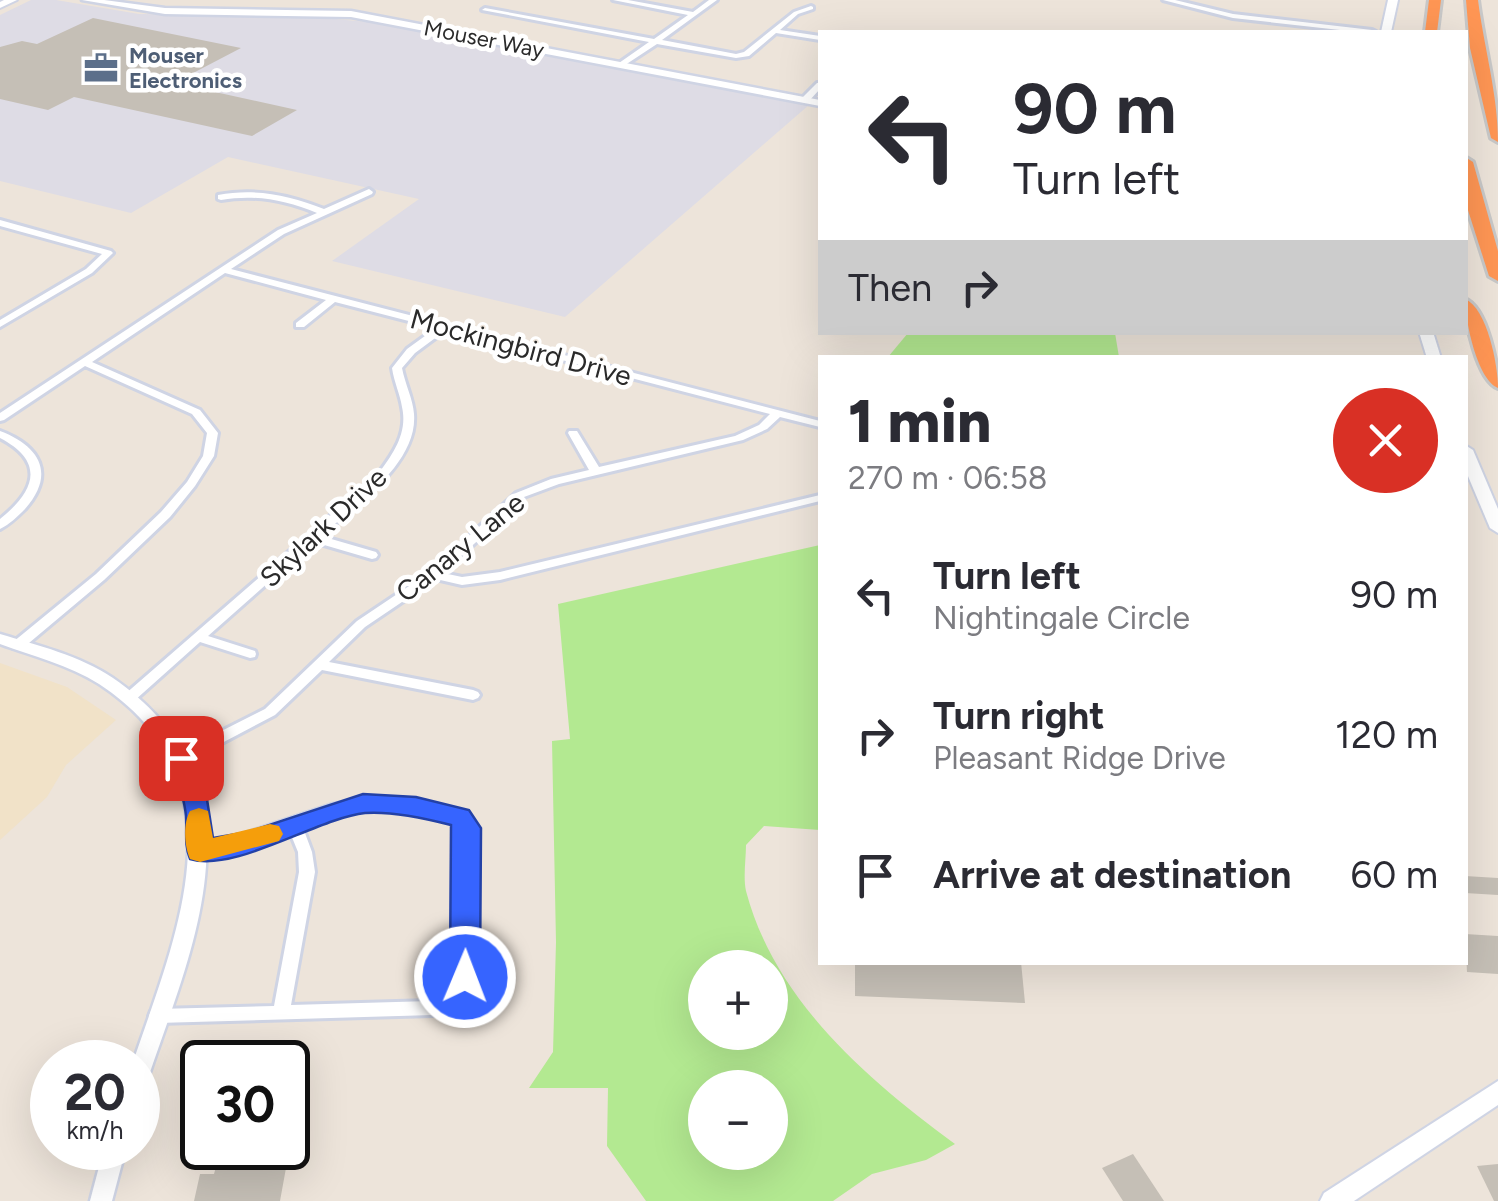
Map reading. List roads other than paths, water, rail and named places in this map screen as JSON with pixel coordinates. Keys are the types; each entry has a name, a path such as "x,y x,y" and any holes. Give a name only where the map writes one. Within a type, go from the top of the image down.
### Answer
{"highway":[{"path":"1432,30 1435,0"},
{"path":"1464,30 1469,0"},
{"path":"1469,0 1498,138"},
{"path":"1468,176 1498,276"},
{"path":"1468,311 1498,382"}],"main road":[{"path":"0,6 12,0"},
{"path":"1386,30 1393,0"},
{"path":"1468,457 1498,528"},
{"path":"1332,1201 1498,1092"}],"street":[{"name":"Mouser Way","path":"86,0 164,11 351,14 818,102"},
{"path":"501,0 484,10 740,56 800,11 811,8"},
{"path":"616,0 695,14"},
{"path":"622,65 714,0"},
{"path":"1166,0 1234,16 1355,30"},
{"path":"775,30 818,38"},
{"path":"805,100 818,87"},
{"path":"0,418 281,232 369,192"},
{"path":"221,197 243,193 273,196 322,212"},
{"path":"0,223 108,253 89,271 0,324"},
{"name":"Mockingbird Drive","path":"223,270 818,423"},
{"path":"300,325 333,299"},
{"path":"0,308 18,313"},
{"name":"Skylark Drive","path":"129,698 382,476 398,455 408,431 410,412 397,368 410,351 444,326"},
{"path":"9,642 110,568 169,510 212,454 214,433 196,412 84,362"},
{"name":"Canary Lane","path":"181,758 270,712 370,617 434,574 520,495 551,482 716,445 759,429 778,413"},
{"path":"573,433 596,471"},
{"path":"0,434 23,447 36,466 38,477 23,507 0,526"},
{"path":"434,574 462,581 500,576 818,498"},
{"path":"314,538 372,555"},
{"path":"200,638 250,654"},
{"path":"9,642 104,680 129,698 160,726 191,780 199,815 195,890 150,1040"},
{"path":"320,665 473,695"},
{"path":"157,1016 433,1008 460,993 465,977 467,828 460,817 380,802 345,808 249,842 200,851"},
{"path":"281,1014 307,872 305,852 294,824"},
{"path":"101,1201 109,1170"}],"place":[{"name":"Mouser Electronics","path":"101,68"}]}
